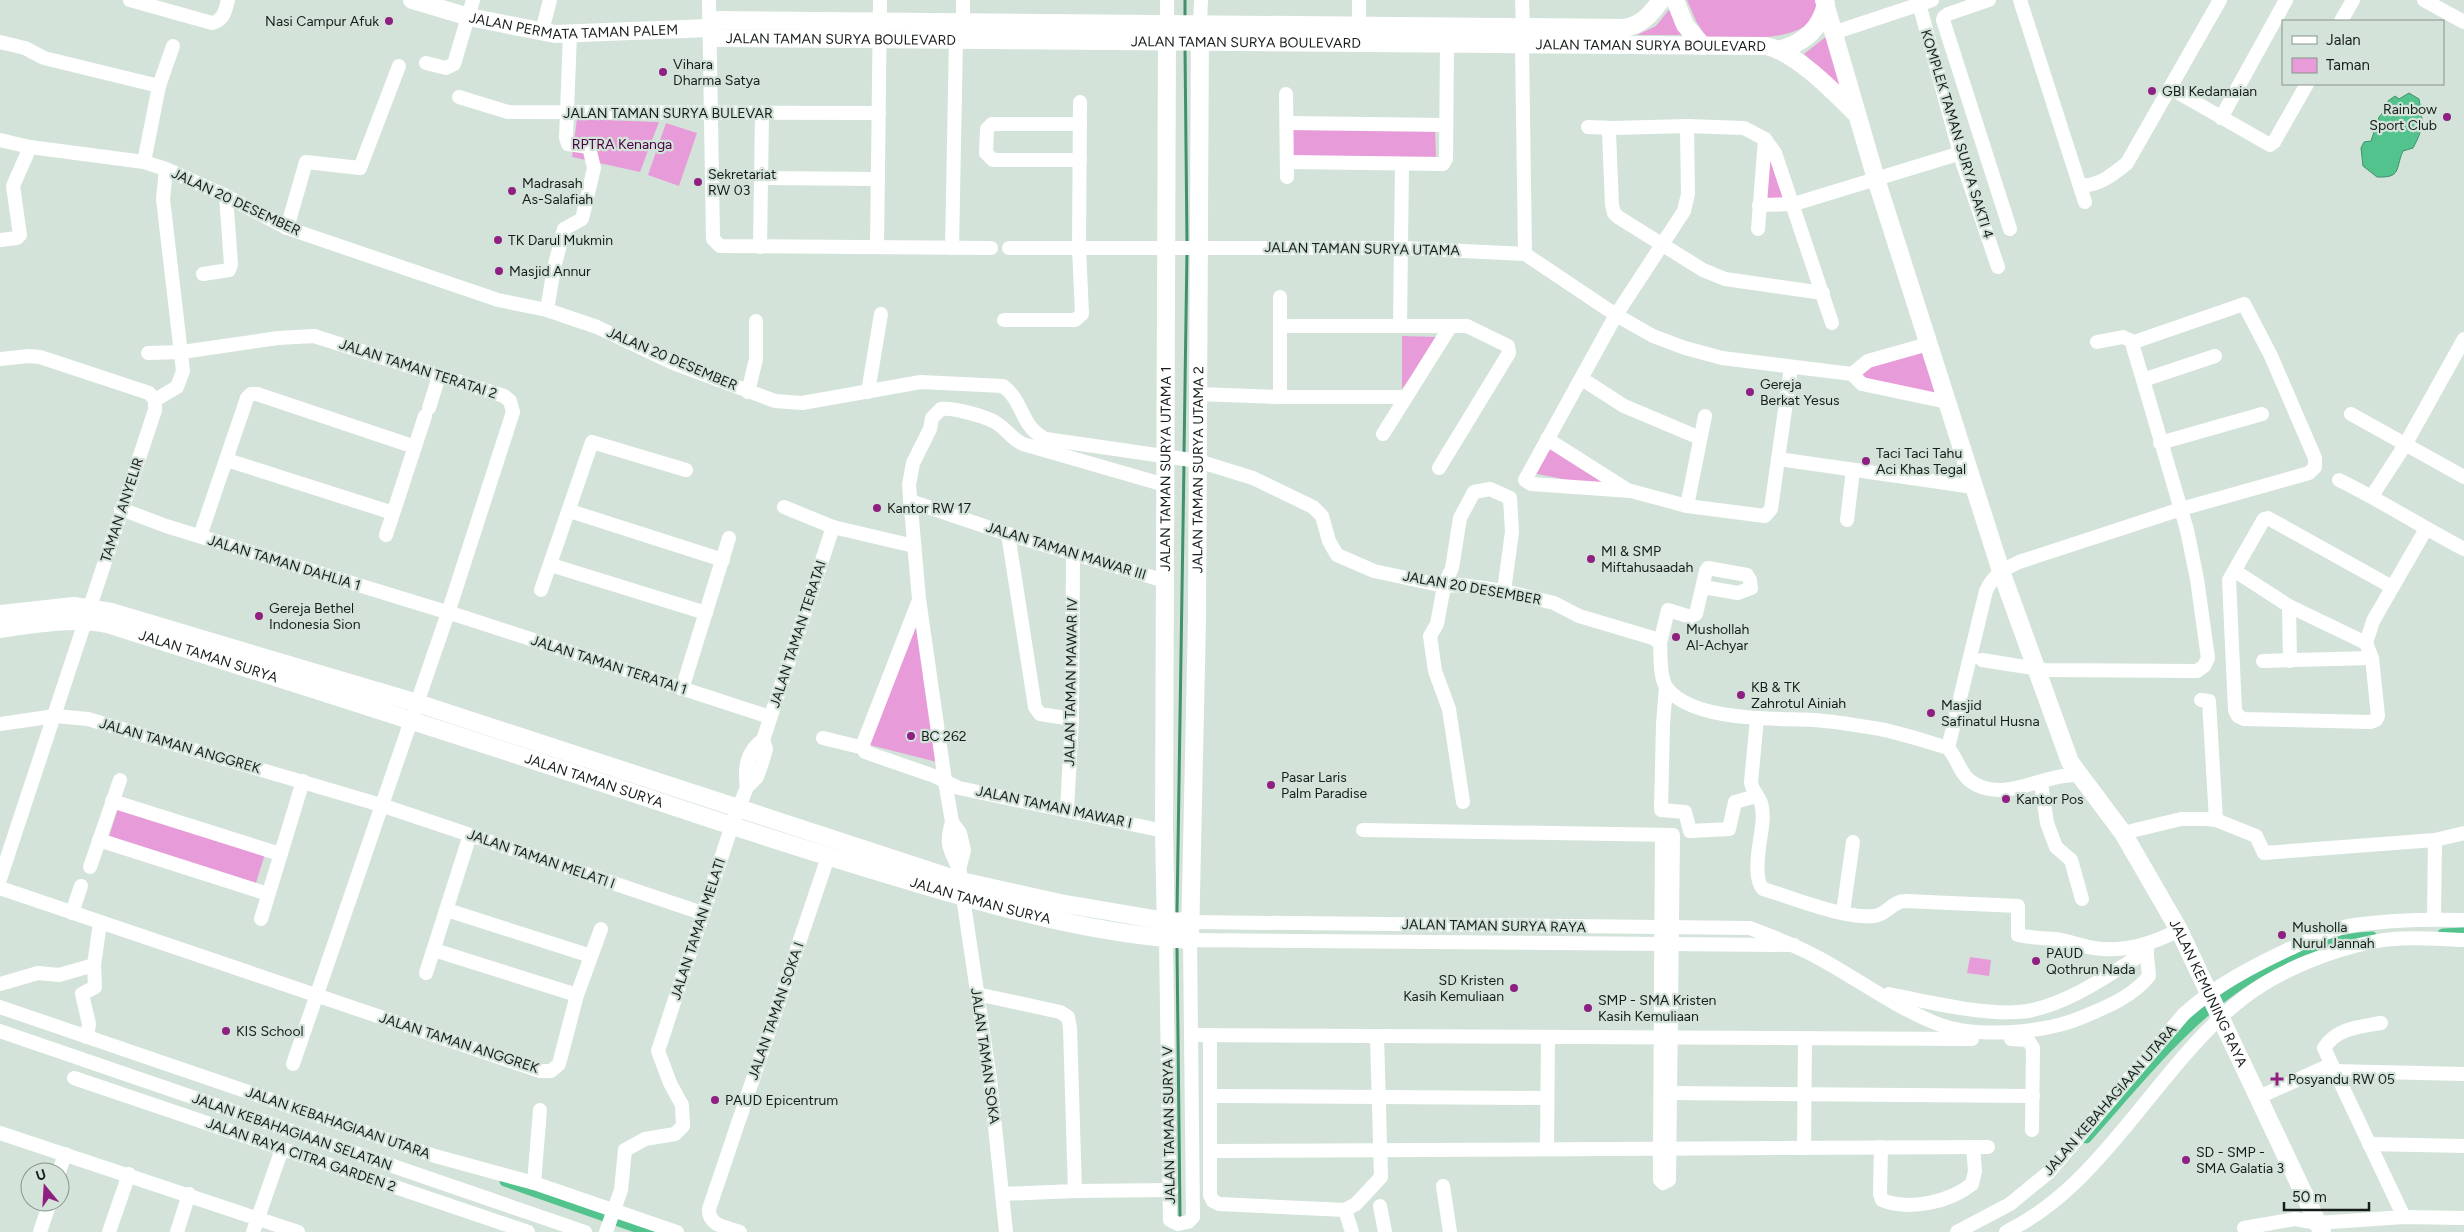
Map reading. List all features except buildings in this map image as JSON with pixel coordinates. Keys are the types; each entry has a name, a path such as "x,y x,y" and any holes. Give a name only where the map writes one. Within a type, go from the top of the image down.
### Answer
{"street":[{"path":"130,0 212,23 219,22 224,16 228,0"},
{"name":"JALAN PERMATA TAMAN PALEM","path":"412,0 471,8 542,32 570,33 708,28"},
{"path":"542,32 550,0"},
{"path":"709,0 713,238 720,246 991,248"},
{"path":"877,247 880,0"},
{"path":"963,0 963,20"},
{"name":"JALAN TAMAN SURYA UTAMA 1","path":"1166,930 1164,831 1165,484 1169,458 1169,246 1183,33 1167,0"},
{"name":"JALAN TAMAN SURYA UTAMA 2","path":"1190,940 1197,618 1193,460 1198,394 1194,247 1183,33 1201,0"},
{"path":"1359,0 1359,26"},
{"path":"1522,0 1525,254 1616,315 1653,336 1686,348 1722,358 1852,374 1862,384 1947,402"},
{"name":"JALAN TAMAN SURYA BOULEVARD","path":"708,28 719,38 880,29 963,20 1183,33 1447,44 1630,27 1647,18 1661,0"},
{"path":"1675,0 1681,19 1703,46"},
{"path":"1989,0 1948,14 1944,16 1944,20 2010,229"},
{"path":"2020,0 2085,202"},
{"path":"2081,185 2086,186 2111,177 2127,163 2220,0"},
{"path":"2221,118 2286,0"},
{"path":"2342,20 2353,0"},
{"path":"2424,0 2464,22"},
{"path":"1833,33 1923,1"},
{"name":"KOMPLEK TAMAN SURYA SAKTI 4","path":"1923,1 1961,153 1998,267"},
{"path":"1778,50 1798,42 1810,34 1819,24 1825,2"},
{"name":"JALAN TAMAN SURYA BOULEVARD","path":"1825,2 1876,179 2000,571 2070,771"},
{"path":"426,63 446,68 452,66 471,8"},
{"name":"JALAN TAMAN SURYA BOULEVARD","path":"880,29 956,39 1359,26 1703,46 1759,45 1778,50 1824,82 1858,116"},
{"path":"547,310 554,268 564,228 582,219 594,168 589,148 568,144 566,138 570,33"},
{"path":"952,248 956,39"},
{"path":"0,42 25,48 44,58 159,86"},
{"path":"1288,162 1402,165 1445,164 1447,44"},
{"path":"144,162 159,86 173,46"},
{"path":"286,228 306,162 360,168 399,66"},
{"path":"2170,88 2270,145 2274,142 2306,85"},
{"path":"1286,94 1287,178"},
{"name":"JALAN TAMAN SURYA BULEVAR","path":"459,97 508,112 568,114 879,114"},
{"path":"1004,320 1075,320 1082,314 1079,248 1080,102"},
{"path":"760,247 762,114"},
{"path":"1287,123 1446,124"},
{"path":"1080,124 992,124 987,130 986,153 993,160 1080,160"},
{"path":"1687,126 1688,202 1616,315 1582,379 1524,478 1527,483 1531,484 1630,491 1687,506 1765,516 1771,509 1791,367"},
{"path":"1588,127 1687,126 1744,128 1765,140 1775,152 1794,204 1832,323"},
{"path":"1613,128 1609,133 1614,213 1703,270 1725,279 1823,293"},
{"name":"JALAN 20 DESEMBER","path":"0,140 30,147 144,162 166,169 226,196 286,228 498,300 547,310 597,326 673,363 775,401 802,403 921,382 1003,386 1012,393 1028,426 1046,440 1193,460 1252,478 1313,507 1322,516 1328,541 1337,555 1374,570 1444,586 1462,585 1504,591 1554,603 1579,616 1653,638 1660,643"},
{"path":"1758,230 1765,140"},
{"path":"0,240 19,237 13,186 30,147"},
{"path":"1759,205 1794,204 1961,153"},
{"path":"1400,326 1402,165"},
{"path":"0,359 29,356 40,357 149,393 155,400 177,387 181,381 182,352 163,200 166,169"},
{"path":"762,178 878,179"},
{"path":"203,274 229,270 231,264 226,196"},
{"name":"JALAN TAMAN SURYA UTAMA","path":"1009,248 1169,246 1402,248 1525,254"},
{"path":"1280,297 1280,397"},
{"path":"2070,771 2041,783 1995,790 1971,781 1963,774 1948,748 1990,581 2000,571 2019,562 2181,509 2309,473 2315,467 2315,458 2271,356 2244,304 2134,342 2123,337 2097,342"},
{"path":"868,392 881,314"},
{"path":"748,392 756,360 756,321"},
{"path":"1281,326 1466,326 1508,346 1510,350 1439,468"},
{"path":"1383,434 1450,327"},
{"name":"JALAN TAMAN TERATAI 2","path":"182,352 278,338 314,336 504,396 510,401 513,412 448,613"},
{"path":"2372,496 2405,445 2464,339"},
{"path":"1982,660 2197,671 2204,666 2208,658 2197,579 2181,509 2160,443 2133,347 2134,342"},
{"path":"1852,374 1868,361 1928,344"},
{"path":"148,353 182,352"},
{"path":"2143,380 2215,356"},
{"path":"386,535 439,376"},
{"path":"1582,379 1624,406 1700,438"},
{"path":"200,536 247,398 251,394 257,394 415,447"},
{"path":"1198,394 1280,397 1406,397"},
{"name":"TAMAN ANYELIR","path":"0,879 89,614 155,410 155,400"},
{"name":"JALAN TAMAN SOKA","path":"1006,1232 990,1079 961,883 948,844 952,822 919,599 914,546 909,485 913,462 930,428 934,415 946,408 995,422 1022,444 1165,484"},
{"path":"2160,443 2262,414"},
{"path":"2351,414 2405,445 2463,474"},
{"path":"1687,506 1705,416"},
{"path":"1548,439 1630,491"},
{"path":"541,590 594,441 686,470"},
{"path":"1778,459 1974,487"},
{"path":"227,460 393,513"},
{"path":"1847,520 1853,470"},
{"path":"2339,480 2372,496 2426,529 2464,549"},
{"path":"1463,802 1449,709 1435,671 1430,636 1437,624 1444,586 1452,568 1460,518 1474,492 1490,489 1510,498 1512,532 1504,591"},
{"name":"JALAN TAMAN MAWAR III","path":"910,501 1008,534 1165,581"},
{"path":"784,507 833,527 914,546"},
{"name":"JALAN TAMAN DAHLIA 1","path":"122,509 200,536 448,613"},
{"path":"570,511 723,560"},
{"path":"2392,587 2268,518 2264,519 2230,580 2235,710 2238,716 2244,719 2370,722 2376,720 2378,716 2372,658 2366,643 2372,620 2392,587 2426,529"},
{"name":"JALAN TAMAN TERATAI","path":"739,808 746,787 744,773 749,758 754,746 763,740 833,527"},
{"path":"1008,534 1035,707 1040,714 1072,719"},
{"path":"682,689 729,538"},
{"name":"JALAN TAMAN MAWAR IV","path":"1067,810 1072,719 1073,554"},
{"path":"551,565 706,614"},
{"path":"2235,571 2289,606 2366,643"},
{"path":"1703,587 1694,616 1670,610 1667,611 1660,643 1666,687 1661,810 1685,812 1690,831 1729,829 1735,802 1756,796"},
{"path":"864,748 863,744 919,599"},
{"path":"2289,606 2290,661"},
{"name":"JALAN TAMAN SURYA","path":"0,614 56,607 89,614 739,808 961,883 1058,920 1166,930 1190,940"},
{"path":"294,1064 318,997 380,805 448,613"},
{"name":"JALAN TAMAN TERATAI 1","path":"448,613 770,717"},
{"name":"JALAN TAMAN SURYA","path":"0,629 89,614"},
{"path":"2263,660 2372,658"},
{"path":"1666,687 1675,696 1705,710 1756,719 1815,720 1877,729 1948,748"},
{"path":"2201,700 2209,701 2216,820"},
{"name":"JALAN TAMAN SURYA","path":"414,711 732,826 828,857 961,883"},
{"name":"JALAN TAMAN ANGGREK","path":"0,724 55,716 88,719 380,805"},
{"path":"1756,719 1752,789 1762,806 1762,826 1758,856 1762,888 1821,907 1874,916 1888,910 1896,902 1905,901 2018,906 2018,935 2110,949 2146,948"},
{"name":"JALAN TAMAN MAWAR I","path":"823,738 864,748 868,754 946,781 960,788 1164,831"},
{"name":"JALAN KEMUNING RAYA","path":"2070,771 2123,833 2178,930 2320,1227"},
{"path":"90,867 120,780"},
{"path":"261,919 303,781"},
{"path":"2041,783 2047,823 2056,847 2071,860 2082,899"},
{"path":"112,801 280,854"},
{"name":"JALAN TAMAN MELATI I","path":"380,805 702,913"},
{"name":"JALAN TAMAN MELATI","path":"614,1209 621,1190 625,1150 646,1138 675,1134 683,1126 682,1105 658,1051 702,913 739,808"},
{"path":"2123,833 2181,819 2216,820 2256,836 2264,853 2435,840 2464,833"},
{"path":"1364,830 1662,835 1666,928 1664,1148"},
{"path":"426,973 470,835"},
{"path":"99,840 268,894"},
{"path":"2434,919 2435,840"},
{"path":"1843,912 1853,842"},
{"name":"JALAN TAMAN SOKA I","path":"740,1232 713,1223 708,1216 708,1209 828,857"},
{"path":"72,913 81,886"},
{"name":"JALAN TAMAN ANGGREK","path":"0,888 318,997 540,1071 551,1072 559,1064 578,995 601,929"},
{"path":"447,910 591,956"},
{"path":"2006,1232 2022,1224 2063,1195 2098,1160 2187,1052 2214,1006 2242,972 2321,934 2353,926 2434,919 2464,920"},
{"name":"JALAN TAMAN SURYA RAYA","path":"1190,922 1750,928 1794,945 1934,1023 1956,1030 1997,1032 2039,1030 2080,1019 2119,1001 2143,984 2149,976 2146,948"},
{"name":"JALAN TAMAN SURYA","path":"1166,930 1190,922"},
{"path":"88,1037 89,1024 82,994 95,987 94,965 100,923"},
{"path":"1423,925 1423,942"},
{"path":"1626,927 1627,945"},
{"name":"JALAN TAMAN SURYA V","path":"1166,930 1170,1220 1178,1224 1188,1222 1193,1217 1190,940"},
{"path":"1873,990 1966,1008 2028,1011 2070,996 2178,930"},
{"path":"2214,1006 2242,999 2270,982 2337,952 2378,941 2403,939 2464,940"},
{"name":"JALAN TAMAN SURYA RAYA","path":"1190,940 1794,945"},
{"path":"434,950 578,995"},
{"path":"0,984 38,973 59,975 94,965"},
{"path":"977,994 1060,1012 1068,1017 1070,1028 1075,1191"},
{"name":"JALAN KEBAHAGIAAN UTARA","path":"1958,1232 2010,1204 2049,1172 2184,1014 2214,1006"},
{"name":"JALAN KEBAHAGIAAN UTARA","path":"0,1007 88,1037 114,1057 320,1118 435,1157 534,1183 677,1232"},
{"path":"2381,1023 2343,1031 2330,1038 2324,1048 2404,1217"},
{"name":"JALAN KEBAHAGIAAN SELATAN","path":"0,1031 114,1057 314,1138 585,1232"},
{"path":"1192,1035 1665,1039 2024,1039 2030,1042 2033,1048 2032,1130"},
{"path":"1210,1035 1210,1196 1213,1201 1219,1204 1345,1210 1356,1204 1381,1177 1377,1036"},
{"path":"1547,1149 1548,1038"},
{"path":"1804,1148 1805,1038"},
{"path":"1664,1148 1670,1093 1665,1039"},
{"path":"2259,1097 2332,1068 2464,1074"},
{"name":"JALAN RAYA CITRA GARDEN 2","path":"74,1078 528,1232"},
{"path":"1670,1093 2033,1096"},
{"path":"1210,1096 1548,1098"},
{"path":"534,1183 540,1110"},
{"path":"314,1138 320,1118"},
{"path":"0,1133 190,1194 298,1232"},
{"path":"2369,1144 2464,1146"},
{"path":"1881,1147 1880,1194 1882,1200 1909,1204 1936,1201 1972,1184 1975,1171 1973,1147"},
{"path":"1210,1151 1988,1147"},
{"path":"253,1232 282,1149"},
{"path":"62,1162 65,1154"},
{"path":"428,1176 435,1157"},
{"path":"109,1232 129,1174"},
{"path":"1443,1186 1450,1232"},
{"path":"1002,1194 1170,1190"},
{"path":"177,1232 190,1194"},
{"path":"1380,1206 1386,1232"},
{"path":"606,1232 614,1209"},
{"path":"1345,1210 1352,1232"},
{"path":"40,1232 47,1212"},
{"path":"2244,1228 2295,1219 2320,1227 2404,1217 2464,1218"}],"green space":[{"path":"1687,0 1816,0 1814,15 1806,26 1774,36 1736,38 1706,37 1696,21"},
{"path":"1672,6 1676,24 1682,35 1637,35 1656,26"},
{"path":"1827,36 1841,87 1804,54"},
{"name":"RPTRA Kenanga","path":"577,119 659,122 640,172 572,157"},
{"path":"666,123 697,133 679,186 648,175"},
{"path":"1293,127 1435,129 1436,157 1293,160"},
{"path":"1768,153 1790,204 1764,203"},
{"path":"1402,336 1440,337 1402,389"},
{"path":"1927,351 1944,400 1832,374"},
{"path":"1551,445 1656,498 1533,473"},
{"path":"919,615 941,763 870,745"},
{"path":"118,808 265,854 255,886 108,840"},
{"path":"1970,957 1991,960 1989,976 1967,973"}],"shaded area":[{"path":"2409,93 2419,99 2422,119 2421,130 2413,148 2403,151 2394,174 2377,177 2363,166 2361,148 2364,142 2371,141 2379,117 2386,109 2388,101 2395,96 2399,99"}],"waterway":[{"path":"1185,0 1185,19"},
{"path":"1185,48 1187,244"},
{"path":"1184,454 1187,251"},
{"path":"1177,912 1184,463"},
{"path":"2443,934 2464,933"},
{"path":"2086,1138 2177,1037 2210,1007 2245,980 2284,959 2326,944 2372,937"},
{"path":"1177,948 1180,1216"},
{"path":"505,1181 650,1232"}],"place":[{"name":"Nasi Campur Afuk","path":"389,21"},
{"name":"Vihara Dharma Satya","path":"663,72"},
{"name":"GBI Kedamaian","path":"2152,91"},
{"name":"Rainbow Sport Club","path":"2447,117"},
{"name":"Sekretariat RW 03","path":"698,182"},
{"name":"Madrasah As-Salafiah","path":"512,191"},
{"name":"TK Darul Mukmin","path":"498,240"},
{"name":"Masjid Annur","path":"499,271"},
{"name":"Gereja Berkat Yesus","path":"1750,392"},
{"name":"Taci Taci Tahu Aci Khas Tegal","path":"1866,461"},
{"name":"Kantor RW 17","path":"877,508"},
{"name":"MI & SMP Miftahusaadah","path":"1591,559"},
{"name":"Gereja Bethel Indonesia Sion","path":"259,616"},
{"name":"Mushollah Al-Achyar","path":"1676,637"},
{"name":"KB & TK Zahrotul Ainiah","path":"1741,695"},
{"name":"Masjid Safinatul Husna","path":"1931,713"},
{"name":"BC 262","path":"911,736"},
{"name":"Pasar Laris Palm Paradise","path":"1271,785"},
{"name":"Kantor Pos","path":"2006,799"},
{"name":"Musholla Nurul Jannah","path":"2282,935"},
{"name":"PAUD Qothrun Nada","path":"2036,961"},
{"name":"SD Kristen Kasih Kemuliaan","path":"1514,988"},
{"name":"SMP - SMA Kristen Kasih Kemuliaan","path":"1588,1008"},
{"name":"KIS School","path":"226,1031"},
{"name":"Posyandu RW 05","path":"2277,1079"},
{"name":"PAUD Epicentrum","path":"715,1100"},
{"name":"SD - SMP - SMA Galatia 3","path":"2186,1160"}]}
